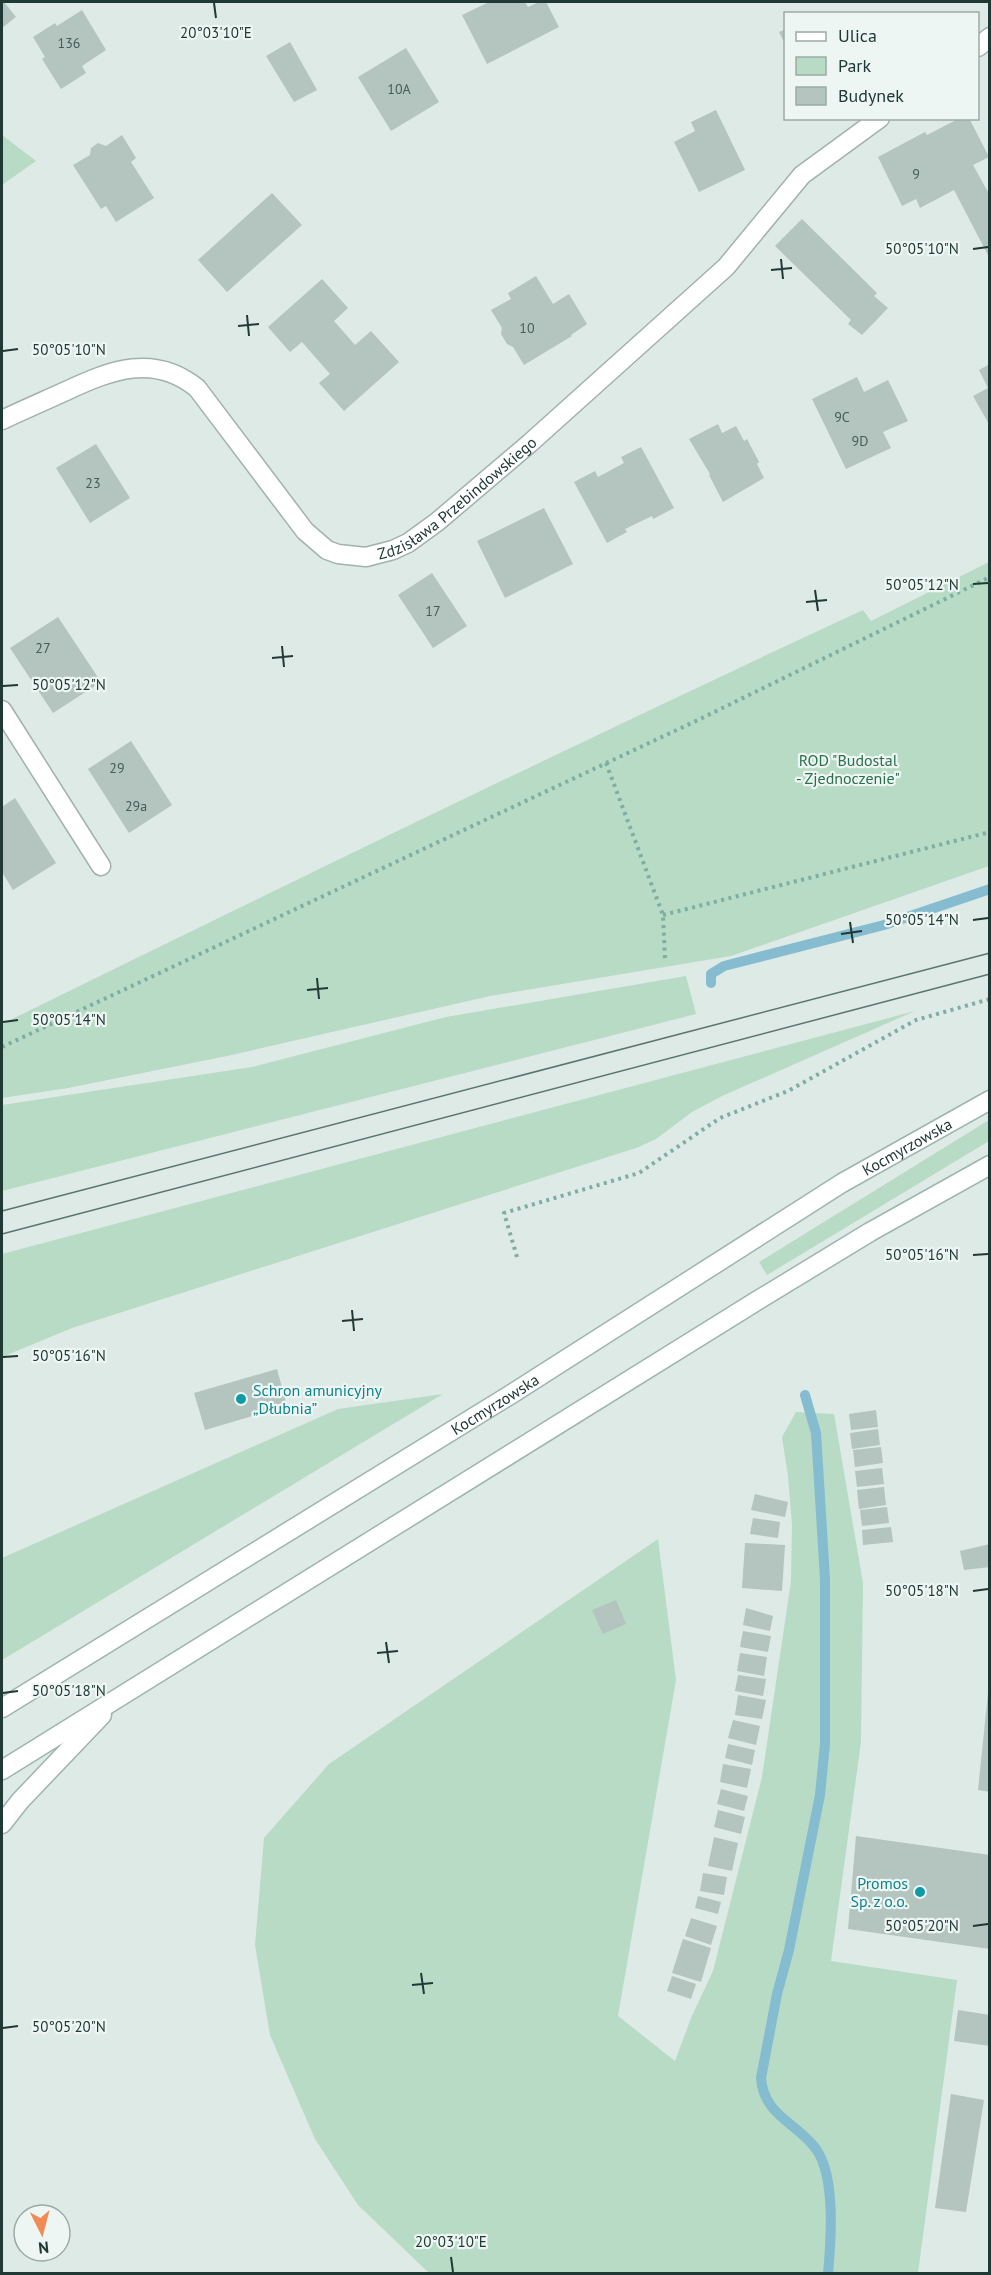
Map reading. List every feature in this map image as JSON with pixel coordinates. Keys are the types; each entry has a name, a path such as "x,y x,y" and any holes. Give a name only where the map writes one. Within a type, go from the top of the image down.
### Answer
{"main road":[{"name":"Zdzisława Przebindowskiego","path":"2,420 103,374 135,368 163,370 187,380 197,388 305,531 318,543 332,552 354,557 366,557 393,550 408,543 437,522 530,443 726,267 802,175 877,120"},
{"path":"2,710 101,866"},
{"name":"Kocmyrzowska","path":"2,1708 510,1395 842,1183 990,1100"},
{"path":"2,1770 744,1309 870,1232 990,1165"},
{"path":"2,1824 20,1801 122,1694"}],"path":[{"path":"2,1047 867,639 990,577"},
{"path":"606,763 663,915 664,959"},
{"path":"663,915 990,832"},
{"path":"517,1257 504,1213 639,1173 720,1118 788,1091 916,1020 990,999"}],"green space":[{"path":"2,135 36,161 2,185"},
{"name":"ROD \"Budostal - Zjednoczenie\"","path":"989,562 989,866 731,956 490,996 227,1056 68,1088 2,1098 2,1024 431,815 863,610 871,621"},
{"path":"686,976 696,1014 2,1191 2,1105 252,1067 446,1017"},
{"path":"915,1011 722,1096 692,1112 656,1139 639,1147 72,1328 2,1357 2,1254"},
{"path":"989,1120 989,1141 767,1275 759,1262"},
{"path":"443,1394 2,1660 2,1558 338,1409"},
{"path":"796,1412 834,1414 863,1583 861,1742 831,1961 957,1980 918,2273 429,2273 358,2205 315,2139 270,2035 255,1945 264,1838 329,1764 658,1539 676,1680 618,2016 675,2061 691,2018 713,1971 762,1777 791,1581 792,1525 782,1437"}],"building":[{"path":"2,2 16,17 2,28"},
{"path":"489,2 525,2 528,7 539,2 546,2 559,27 487,64 462,15"},
{"path":"82,10 106,50 82,66 86,73 61,89 42,59 45,57 33,37 55,23 57,26"},
{"path":"784,30 784,42 779,32"},
{"path":"290,42 317,90 294,102 266,56"},
{"path":"406,48 439,102 391,131 358,77"},
{"path":"716,110 745,170 699,192 674,142 695,131 691,122"},
{"path":"956,120 970,120 989,157 973,165 988,192 990,191 990,259 954,190 920,208 916,199 902,206 878,157 925,132 927,135"},
{"path":"122,135 136,158 131,162 154,198 116,222 106,206 101,209 73,165 90,155 91,148 98,143 106,146"},
{"path":"272,193 302,225 227,292 198,260"},
{"path":"802,219 877,293 874,296 888,308 862,335 848,324 851,320 775,246"},
{"path":"536,276 553,304 569,294 587,324 572,336 524,365 513,347 507,344 501,334 502,328 491,310 511,299 508,293"},
{"path":"322,279 348,308 334,321 355,345 371,331 399,362 344,411 319,383 330,374 302,342 290,352 268,327"},
{"path":"990,364 990,426 973,396 988,388 979,370"},
{"path":"857,377 864,392 888,380 908,421 883,432 891,448 846,469 812,399"},
{"path":"718,424 722,433 736,426 744,441 747,439 759,462 757,464 764,478 723,502 710,474 689,439"},
{"path":"96,444 130,498 90,523 56,468"},
{"path":"641,447 674,508 653,519 652,516 625,529 627,532 607,543 574,482 595,471 598,477 624,463 621,457"},
{"path":"544,508 573,564 505,598 477,541"},
{"path":"432,573 467,626 433,648 398,595"},
{"path":"58,617 101,682 53,713 10,648"},
{"path":"131,741 172,805 129,833 88,769"},
{"path":"15,798 56,863 13,890 2,872 2,807"},
{"name":"Schron amunicyjny „Dłubnia”","path":"277,1369 287,1406 205,1430 194,1393"},
{"path":"876,1410 878,1427 851,1430 849,1414"},
{"path":"878,1429 880,1445 852,1449 850,1433"},
{"path":"881,1447 883,1463 855,1467 853,1450"},
{"path":"882,1468 884,1484 857,1487 855,1471"},
{"path":"884,1487 886,1505 859,1509 857,1490"},
{"path":"755,1494 788,1502 785,1517 751,1510"},
{"path":"887,1507 889,1523 862,1526 860,1510"},
{"path":"753,1518 780,1522 778,1538 750,1534"},
{"path":"891,1527 893,1542 863,1545 862,1530"},
{"path":"745,1543 785,1545 782,1591 742,1588"},
{"path":"990,1544 990,1567 964,1570 960,1551"},
{"path":"616,1600 626,1624 603,1634 592,1610"},
{"path":"746,1608 773,1616 770,1631 743,1625"},
{"path":"743,1631 771,1636 768,1652 740,1647"},
{"path":"740,1653 767,1657 764,1676 737,1671"},
{"path":"738,1675 766,1679 763,1696 735,1691"},
{"path":"988,1693 990,1693 990,1792 978,1790"},
{"path":"738,1695 766,1700 762,1719 735,1715"},
{"path":"733,1720 760,1726 756,1745 728,1738"},
{"path":"728,1744 755,1750 752,1765 725,1758"},
{"path":"723,1764 751,1769 747,1788 720,1782"},
{"path":"721,1789 748,1796 744,1811 717,1804"},
{"path":"718,1810 745,1817 741,1834 714,1827"},
{"name":"Promos Sp. z o.o.","path":"856,1836 990,1855 990,1949 848,1929"},
{"path":"714,1837 738,1843 732,1871 708,1866"},
{"path":"703,1873 727,1877 724,1895 700,1891"},
{"path":"698,1896 721,1902 718,1914 695,1908"},
{"path":"691,1918 717,1926 711,1945 685,1936"},
{"path":"683,1939 711,1948 701,1982 672,1973"},
{"path":"672,1976 696,1984 691,1999 667,1991"},
{"path":"958,2010 990,2015 990,2046 954,2041"},
{"path":"951,2094 984,2100 966,2212 935,2208"}],"waterway":[{"path":"711,983 711,974 724,966 884,925 990,889"},
{"path":"805,1395 816,1433 825,1579 825,1744 820,1795 761,2078 763,2091 774,2110 808,2140 822,2161 827,2176 831,2210 828,2274"}],"tram line":[{"path":"2,1211 990,953"},
{"path":"2,1234 990,974"}],"place":[{"name":"Schron amunicyjny „Dłubnia”","path":"241,1399"},
{"name":"Promos Sp. z o.o.","path":"920,1892"}]}
